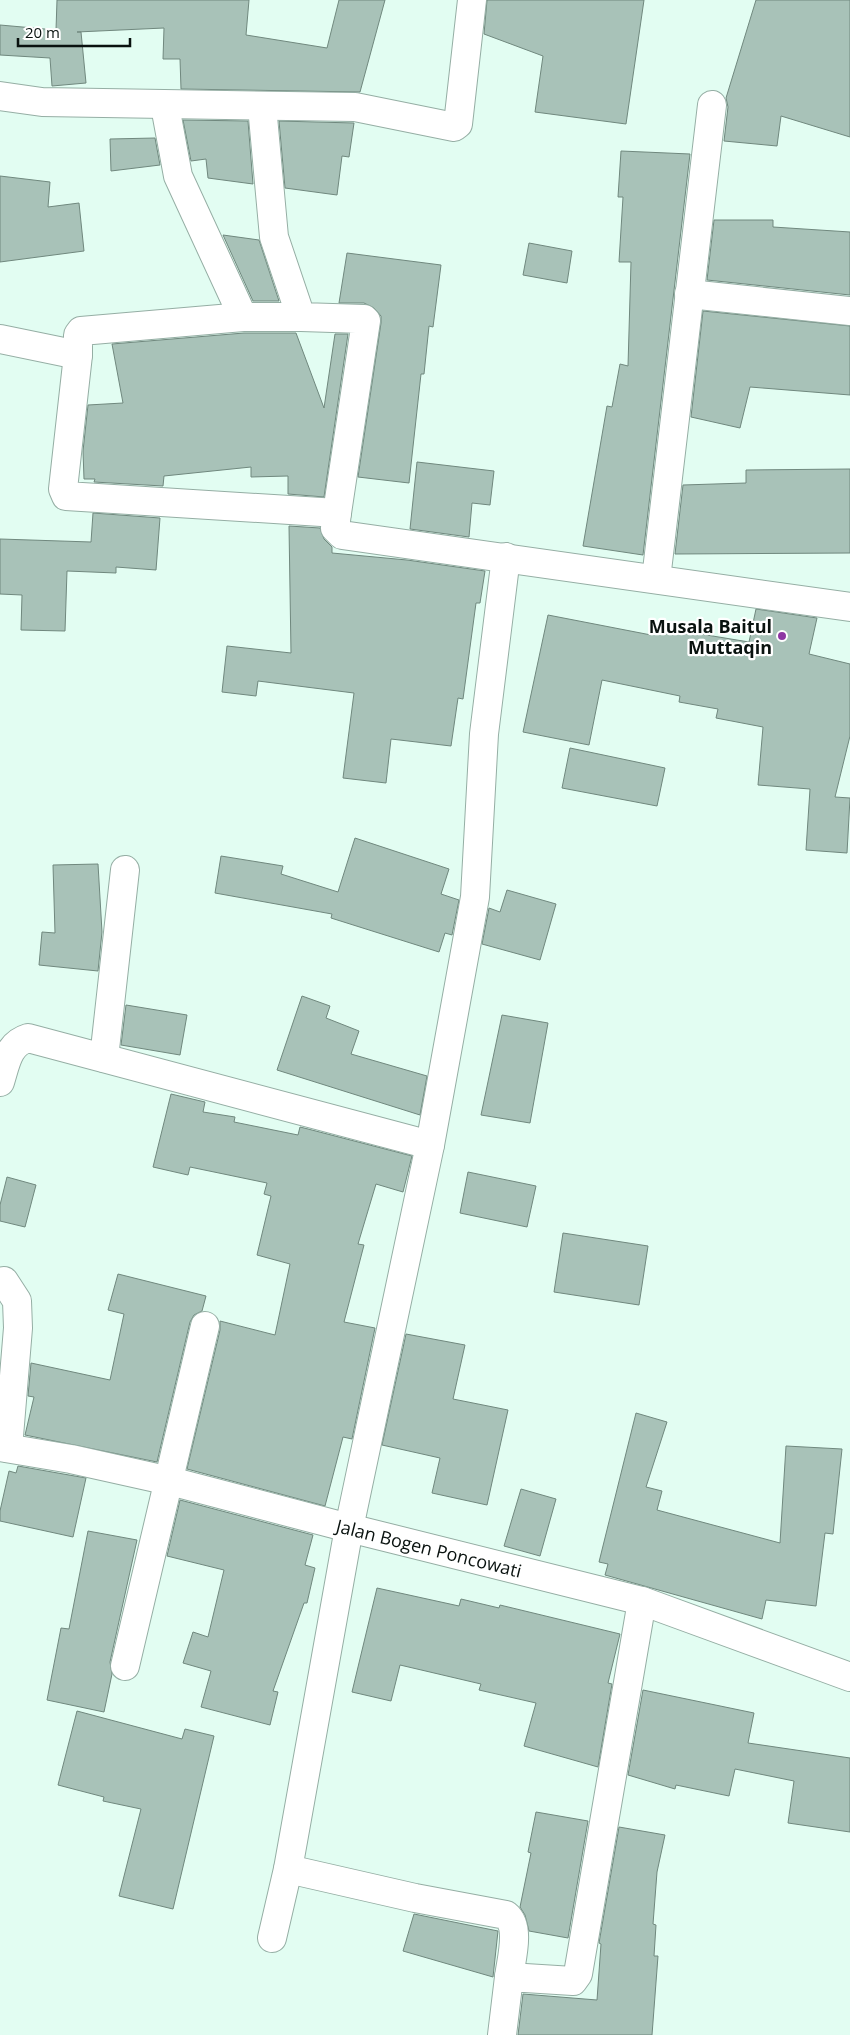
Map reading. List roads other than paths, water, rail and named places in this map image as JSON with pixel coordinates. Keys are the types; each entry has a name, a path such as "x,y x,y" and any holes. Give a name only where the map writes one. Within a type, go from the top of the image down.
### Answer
{"street":[{"path":"0,96 42,102 165,106 355,107 454,127 458,124 472,0"},
{"path":"656,579 712,104"},
{"path":"165,106 178,176 243,317"},
{"path":"262,106 274,237 301,317"},
{"path":"689,294 850,311"},
{"path":"337,513 66,496 63,489 78,355 78,335 80,331 243,317 364,319 366,321 335,528 342,535 850,607"},
{"path":"0,339 78,355"},
{"path":"272,1938 288,1869 349,1528 430,1145 475,897 484,734 506,558"},
{"path":"104,1058 125,870"},
{"path":"0,1082 10,1051 18,1041 28,1038 430,1145"},
{"path":"4,1281 17,1301 18,1328 4,1448"},
{"path":"125,1666 205,1326"},
{"name":"Jalan Bogen Poncowati","path":"4,1448 71,1459 170,1480 349,1528 642,1601 850,1677"},
{"path":"509,1977 573,1981 578,1974 642,1601"},
{"path":"288,1869 415,1898 506,1915 511,1921 514,1933 502,2035"}],"place":[{"name":"Musala Baitul Muttaqin","path":"782,636"}]}
